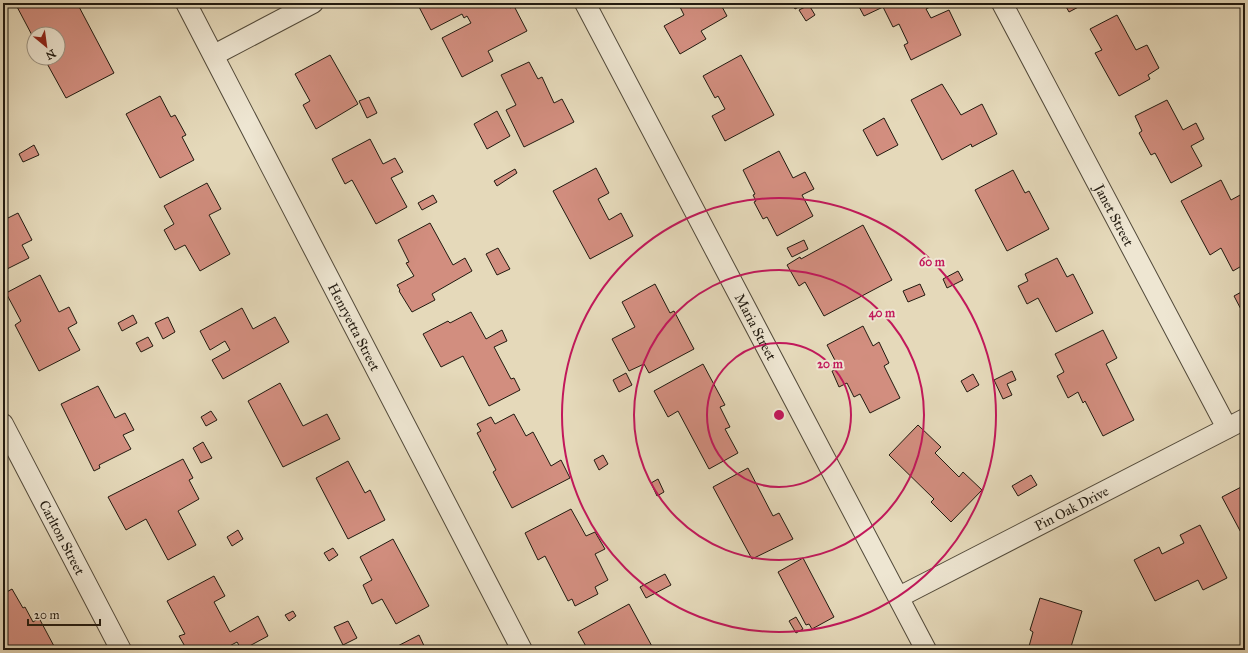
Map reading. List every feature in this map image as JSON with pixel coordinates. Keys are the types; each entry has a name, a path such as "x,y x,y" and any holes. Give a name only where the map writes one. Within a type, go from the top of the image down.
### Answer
{"street":[{"name":"Henryetta Street","path":"186,3 522,650"},
{"path":"214,55 313,3"},
{"name":"Maria Street","path":"586,3 926,650"},
{"name":"Janet Street","path":"1002,3 1227,428"},
{"name":"Pin Oak Drive","path":"899,597 1245,419"},
{"name":"Carlton Street","path":"3,424 121,650"}],"building":[{"path":"15,3 77,3 114,73 66,98 48,66 66,66 66,26 27,26"},
{"path":"423,3 507,3 510,8 514,6 527,31 488,51 493,61 462,77 442,38 471,23 467,16 464,18 462,14 431,30 418,5"},
{"path":"678,3 720,3 727,16 701,31 706,39 680,54 664,26 684,15"},
{"path":"792,3 803,3 804,4 795,9"},
{"path":"857,3 928,3 930,7 926,9 931,18 949,10 961,35 911,60 904,45 908,43 899,24 893,27 883,7 864,16"},
{"path":"1064,3 1086,3 1069,12"},
{"path":"809,5 815,15 806,21 799,10"},
{"path":"1117,15 1136,50 1147,45 1159,68 1148,75 1150,79 1119,96 1095,53 1102,50 1090,29"},
{"path":"330,55 358,104 316,129 303,105 310,101 295,74"},
{"path":"741,55 774,115 725,141 712,116 725,109 718,96 715,98 703,76"},
{"path":"529,62 538,79 542,77 554,103 562,99 574,122 524,147 506,110 516,105 501,75"},
{"path":"942,84 961,115 982,104 997,134 972,147 971,144 942,160 911,100"},
{"path":"160,96 171,117 175,115 186,135 182,137 194,160 160,178 126,114"},
{"path":"369,97 377,113 367,118 359,101"},
{"path":"1167,100 1183,130 1196,123 1204,139 1191,146 1202,166 1171,183 1155,153 1151,155 1139,133 1142,131 1135,116"},
{"path":"497,111 510,136 487,149 474,124"},
{"path":"884,118 898,145 877,156 863,130"},
{"path":"370,139 383,164 395,158 403,172 391,178 407,207 376,224 352,180 345,184 332,159"},
{"path":"34,145 39,155 23,162 19,154"},
{"path":"779,151 793,178 805,172 814,189 802,195 813,216 777,236 767,217 763,219 754,202 756,201 753,195 755,194 743,170"},
{"path":"596,168 609,193 598,199 609,220 621,213 633,236 590,259 553,191"},
{"path":"515,169 517,173 497,186 494,181"},
{"path":"1013,170 1025,193 1029,191 1049,229 1007,251 975,190"},
{"path":"1221,180 1231,200 1242,194 1245,199 1245,222 1243,223 1245,227 1245,264 1233,271 1221,248 1210,255 1181,201"},
{"path":"207,183 221,209 209,215 230,254 200,271 185,245 175,250 164,230 174,224 164,206"},
{"path":"433,195 437,202 422,210 418,203"},
{"path":"3,209 8,218 18,213 32,240 22,245 29,258 3,271"},
{"path":"430,223 453,265 465,258 472,271 432,294 435,300 412,312 397,285 414,276 406,263 409,262 398,240"},
{"path":"863,225 892,280 824,316 805,282 799,286 787,265 800,257 801,259"},
{"path":"804,240 808,249 792,257 787,248"},
{"path":"498,248 510,269 497,275 486,254"},
{"path":"1057,258 1067,277 1073,274 1093,313 1056,332 1038,298 1027,304 1018,286 1028,281 1025,274"},
{"path":"958,271 963,280 947,288 943,279"},
{"path":"40,275 59,312 69,307 77,323 68,328 80,350 39,371 15,325 21,321 6,293"},
{"path":"655,284 670,313 674,311 694,349 649,373 644,364 629,371 612,339 635,327 622,302"},
{"path":"920,284 925,295 908,302 903,291"},
{"path":"1245,290 1245,317 1234,296"},
{"path":"242,308 253,329 275,317 289,342 223,379 212,360 230,350 225,341 210,350 200,331"},
{"path":"471,312 486,339 502,330 507,341 494,347 511,379 514,378 520,390 489,406 463,356 441,367 423,334 448,321 450,323"},
{"path":"133,315 137,323 122,331 118,323"},
{"path":"168,317 175,332 163,339 155,323"},
{"path":"863,326 873,346 879,342 889,363 884,366 900,398 870,413 860,394 854,397 847,383 839,387 832,371 839,368 827,345"},
{"path":"1103,330 1117,358 1106,364 1134,420 1103,436 1085,401 1083,403 1078,392 1068,398 1057,376 1064,372 1055,354"},
{"path":"148,337 153,346 141,352 136,343"},
{"path":"703,364 725,405 720,407 730,427 725,429 738,453 709,469 678,411 668,417 654,391"},
{"path":"1012,371 1016,380 1007,384 1012,395 1003,399 994,380"},
{"path":"626,373 632,385 619,392 613,380"},
{"path":"973,374 979,385 967,392 961,381"},
{"path":"280,383 303,426 327,414 340,439 283,467 248,401"},
{"path":"98,386 115,418 125,413 134,430 123,435 131,449 99,465 100,468 94,471 61,404"},
{"path":"211,411 217,420 206,426 201,417"},
{"path":"514,414 526,436 533,432 551,466 561,460 570,478 512,508 493,472 496,470 477,433 481,431 477,424 491,417 495,424"},
{"path":"918,425 941,447 935,453 959,477 963,472 982,490 951,522 931,502 934,499 889,455"},
{"path":"203,442 212,458 201,463 193,448"},
{"path":"603,455 608,464 599,470 594,460"},
{"path":"183,459 193,478 189,480 199,499 178,511 196,545 168,560 146,519 126,530 108,497"},
{"path":"348,461 365,493 370,490 385,520 348,539 316,478"},
{"path":"748,468 773,516 779,513 793,539 752,559 713,487"},
{"path":"1031,475 1037,485 1018,496 1012,486"},
{"path":"658,479 664,492 657,496 651,483"},
{"path":"1245,485 1245,540 1222,497"},
{"path":"571,509 586,536 595,532 605,549 595,554 608,580 595,587 598,594 575,606 572,599 568,601 545,556 538,560 525,533"},
{"path":"1200,525 1227,578 1203,590 1198,580 1155,601 1134,560 1159,547 1162,554 1184,543 1180,535"},
{"path":"238,530 243,539 232,546 227,537"},
{"path":"393,539 429,606 396,624 382,599 372,604 363,585 372,580 360,557"},
{"path":"333,548 338,555 329,561 324,553"},
{"path":"803,558 834,617 812,629 809,624 806,625 778,572"},
{"path":"665,574 671,585 646,598 640,587"},
{"path":"214,576 225,596 214,602 230,632 258,616 268,636 242,650 237,642 222,650 187,650 179,636 185,634 167,601"},
{"path":"12,589 23,608 25,607 33,622 39,618 55,648 51,650 6,650 3,644 3,594"},
{"path":"1040,598 1082,611 1070,650 1028,650 1033,632 1030,630"},
{"path":"629,604 654,650 588,650 578,632"},
{"path":"293,611 296,616 289,621 285,615"},
{"path":"796,617 803,629 796,633 789,621"},
{"path":"348,621 357,638 343,645 334,627"},
{"path":"419,635 426,650 390,650"}]}
